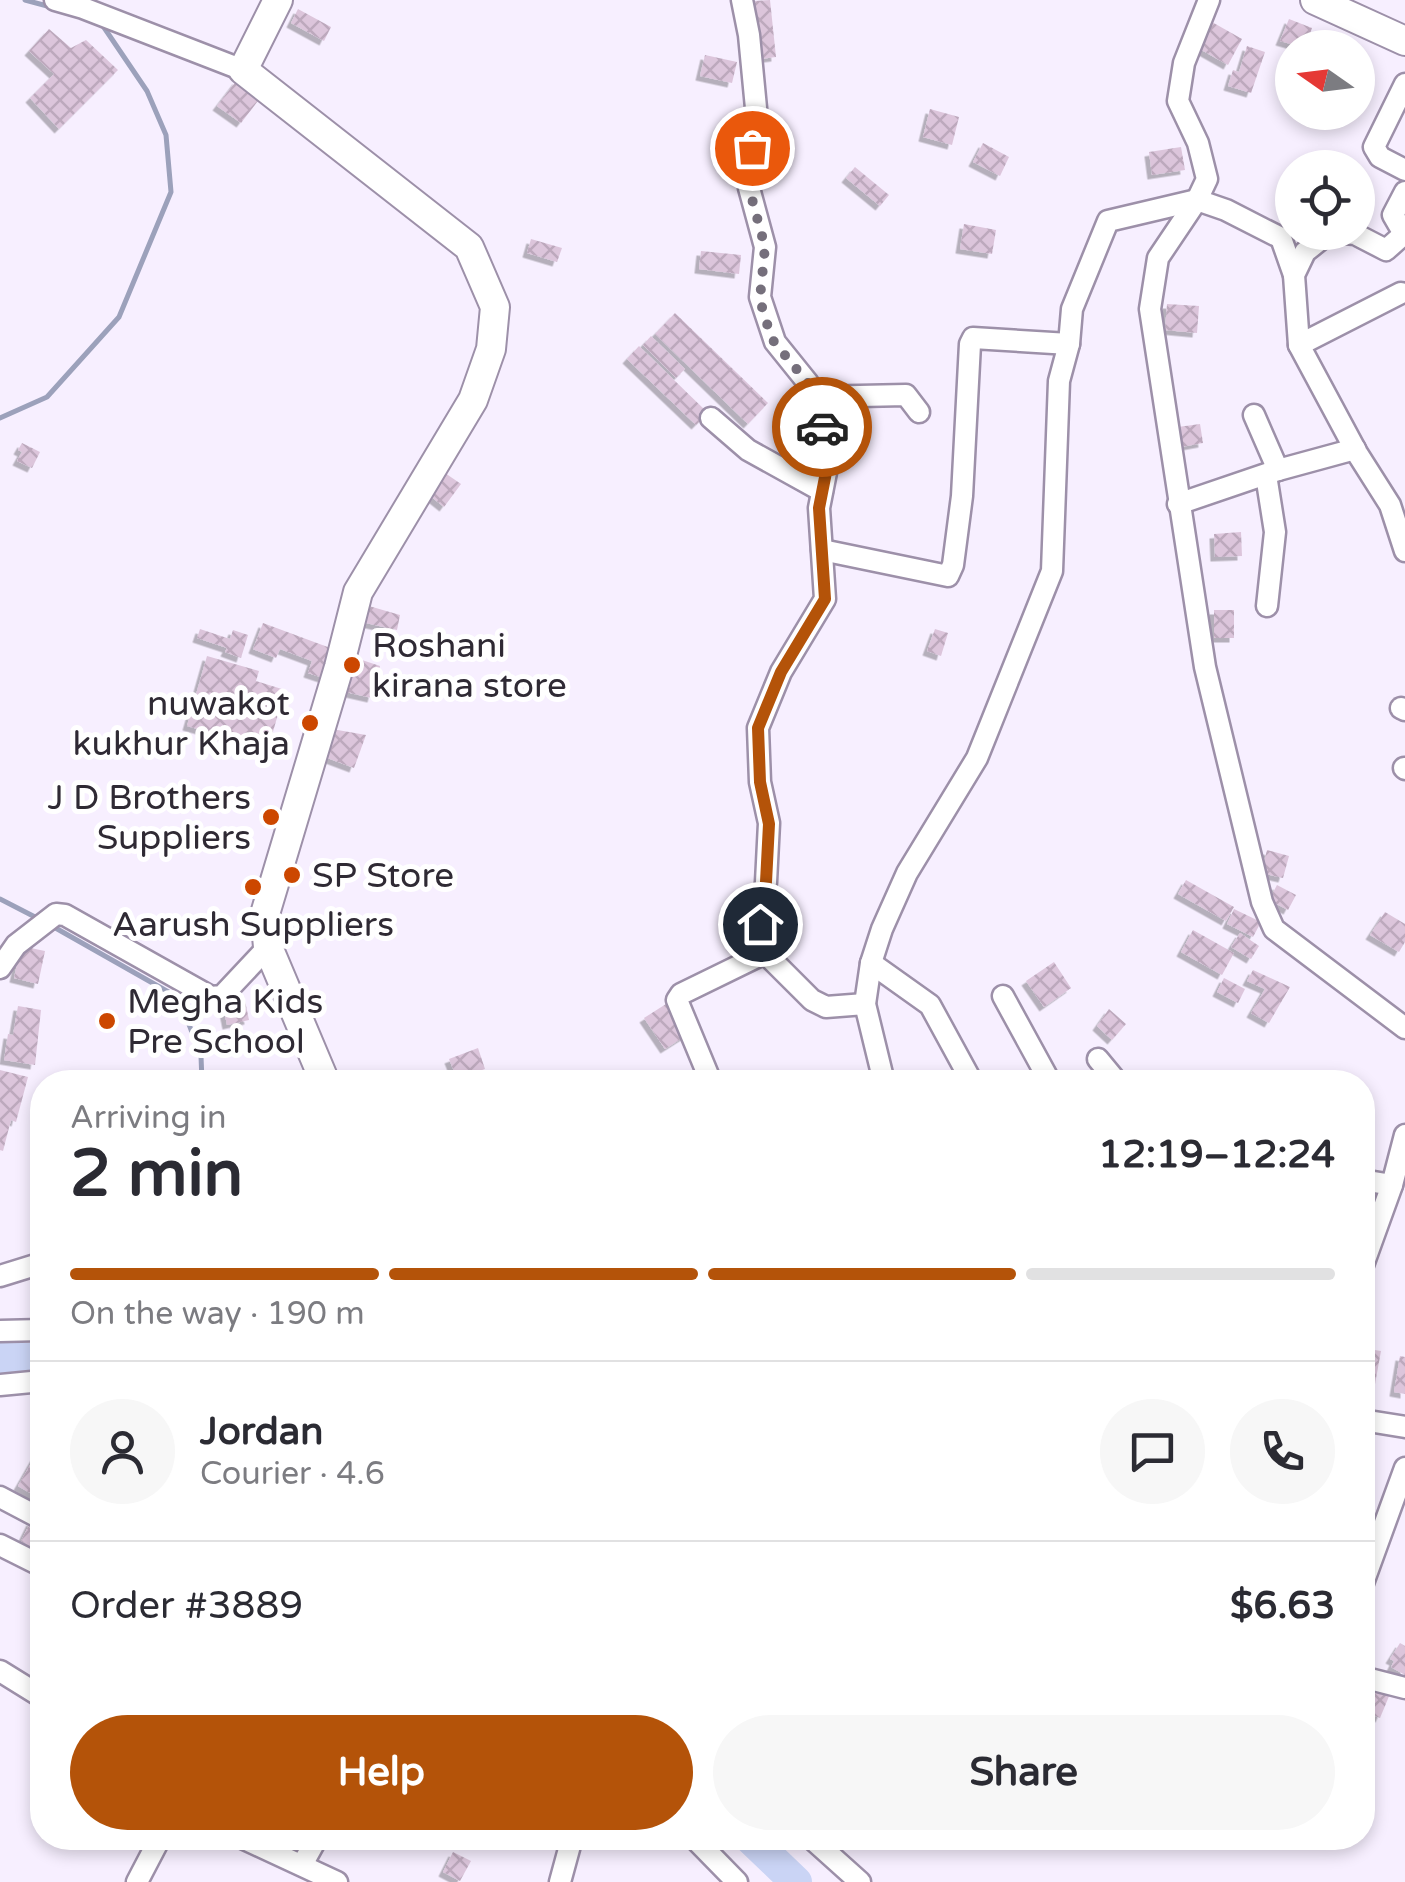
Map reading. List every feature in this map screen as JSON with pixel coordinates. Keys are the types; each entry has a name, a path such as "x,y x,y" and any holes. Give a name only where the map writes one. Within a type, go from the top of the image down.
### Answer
{"street":[{"path":"54,0 243,70 469,246 495,307 491,350 473,400 358,592 339,668 264,914 268,947 320,1070"},
{"path":"243,70 278,0"},
{"path":"742,0 756,108 749,188 765,247 760,298 774,342 808,383 830,452 819,508 825,599 781,672 758,728 760,782 769,824 760,924 765,953 812,1000 826,1006 865,1004"},
{"path":"1209,0 1184,63 1178,100 1198,143 1207,178 1158,258 1150,309 1205,667 1262,902 1274,929 1402,1018"},
{"path":"1315,0 1405,41"},
{"path":"1405,84 1374,147 1380,158 1405,170"},
{"path":"1375,244 1386,250 1404,234 1393,215 1405,192"},
{"path":"881,1070 865,1004 872,963 882,929 907,874 977,758 1052,572 1059,381 1072,310 1108,222 1196,200 1226,210 1281,238 1294,275 1299,345 1355,449 1397,499 1405,551"},
{"path":"1294,275 1307,250"},
{"path":"1299,345 1401,293"},
{"path":"822,550 948,576 953,566 962,496 970,344 974,338 1011,338 1068,344"},
{"path":"812,397 906,395 919,412"},
{"path":"1254,415 1272,473 1275,532 1267,606"},
{"path":"711,418 748,450 822,490"},
{"path":"1178,504 1355,449"},
{"path":"0,968 16,945 56,914 65,914 211,997 222,996 268,947"},
{"path":"707,1070 677,1000 681,994 765,953"},
{"path":"872,963 930,1005 965,1070"},
{"path":"1003,996 1043,1070"},
{"path":"1098,1059 1108,1070"},
{"path":"1375,1231 1405,1135"},
{"path":"1375,1182 1392,1185"},
{"path":"0,1276 30,1267"},
{"path":"0,1332 30,1331"},
{"path":"0,1385 30,1382"},
{"path":"1375,1422 1405,1426"},
{"path":"1375,1550 1405,1468"},
{"path":"0,1496 30,1512"},
{"path":"0,1545 30,1560"},
{"path":"0,1671 30,1690"},
{"path":"1375,1680 1405,1688"},
{"path":"137,1882 154,1850"},
{"path":"269,1850 337,1882"},
{"path":"302,1865 310,1850"},
{"path":"560,1882 569,1850"},
{"path":"706,1850 737,1882"},
{"path":"824,1850 860,1882"}],"building":[{"path":"770,0 776,57 760,59 754,1"},
{"path":"298,9 331,27 324,41 291,23"},
{"path":"1289,19 1312,28 1311,30 1284,30"},
{"path":"1212,22 1242,39 1228,65 1198,48"},
{"path":"49,29 71,48 86,40 118,70 59,129 30,98 54,74 29,51"},
{"path":"1247,46 1265,52 1251,93 1228,86 1233,70 1239,72"},
{"path":"705,55 737,62 732,83 700,76"},
{"path":"237,80 261,97 241,123 217,106"},
{"path":"930,109 959,117 952,145 923,137"},
{"path":"983,143 1009,157 1000,176 973,162"},
{"path":"1181,147 1185,170 1152,175 1149,152"},
{"path":"855,167 889,195 880,206 846,178"},
{"path":"964,224 996,230 992,254 960,249"},
{"path":"531,239 562,248 557,262 527,253"},
{"path":"701,251 741,255 739,274 699,269"},
{"path":"1167,304 1199,306 1197,333 1165,330"},
{"path":"675,313 768,403 748,424 655,334"},
{"path":"651,336 685,369 676,378 643,345"},
{"path":"639,346 708,413 696,425 627,359"},
{"path":"800,394 822,440 809,446 787,401"},
{"path":"790,413 802,439 791,443 780,417"},
{"path":"1200,424 1203,443 1181,447 1178,427"},
{"path":"22,443 40,452 32,468 17,461"},
{"path":"445,473 461,484 444,507 429,495"},
{"path":"1241,532 1242,556 1215,557 1214,534"},
{"path":"369,606 400,615 397,630 366,623"},
{"path":"1214,610 1234,610 1234,638 1214,638"},
{"path":"263,623 333,649 323,678 308,673 312,661 280,649 276,658 253,649"},
{"path":"200,629 230,639 233,630 248,635 241,658 225,652 227,648 197,638"},
{"path":"935,629 948,633 941,656 927,651"},
{"path":"207,656 259,671 256,681 285,690 268,749 187,726"},
{"path":"350,656 380,666 372,698 341,691"},
{"path":"332,729 366,735 354,768 322,756"},
{"path":"1267,850 1289,856 1283,878 1261,873"},
{"path":"1186,880 1234,907 1226,921 1178,894"},
{"path":"1277,885 1296,895 1288,910 1269,900"},
{"path":"1234,909 1261,922 1253,937 1227,924"},
{"path":"1385,912 1405,924 1405,942 1399,952 1370,935"},
{"path":"1193,930 1234,953 1222,975 1181,952"},
{"path":"1240,933 1259,946 1251,959 1231,947"},
{"path":"21,946 45,951 38,984 14,978"},
{"path":"1054,962 1071,988 1044,1007 1026,981"},
{"path":"1253,970 1290,987 1269,1023 1251,1013 1265,989 1247,981"},
{"path":"1224,978 1245,989 1238,1003 1217,992"},
{"path":"244,996 249,1020 227,1025 222,1000"},
{"path":"666,1004 687,1035 665,1049 644,1018"},
{"path":"18,1006 41,1010 35,1065 4,1060"},
{"path":"1109,1009 1126,1024 1112,1040 1097,1026"},
{"path":"478,1048 485,1069 453,1070 449,1059"},
{"path":"0,1070 28,1077 16,1122 11,1120 3,1151 0,1150"},
{"path":"1375,1350 1381,1351 1375,1384"},
{"path":"1400,1356 1405,1357 1405,1394 1394,1392"},
{"path":"30,1465 30,1493 18,1486"},
{"path":"30,1523 30,1546 21,1541"},
{"path":"1400,1643 1405,1646 1405,1675 1391,1667 1394,1661 1390,1659"},
{"path":"1375,1684 1392,1689 1380,1718 1375,1716"},
{"path":"453,1852 471,1861 460,1881 443,1872"}],"waterway":[{"path":"25,0 51,7"},
{"path":"0,418 47,397 119,317 171,192 166,135 147,91 103,26"},
{"path":"0,899 37,918"},
{"path":"52,926 179,998 201,1056 202,1070"},
{"path":"0,1359 30,1359"},
{"path":"763,1850 796,1882"}],"way so far":[{"path":"752,148 749,188 765,247 760,298 764,316 774,342 808,383 822,427"}],"place":[{"name":"Roshani kirana store","path":"352,665"},
{"name":"nuwakot kukhur Khaja","path":"310,723"},
{"name":"J D Brothers Suppliers","path":"271,817"},
{"name":"SP Store","path":"292,875"},
{"name":"Aarush Suppliers","path":"253,887"},
{"name":"Megha Kids Pre School","path":"107,1021"}],"route":[{"path":"760,924 769,824 760,782 758,728 781,672 825,599 819,508 830,452 822,427"}]}
